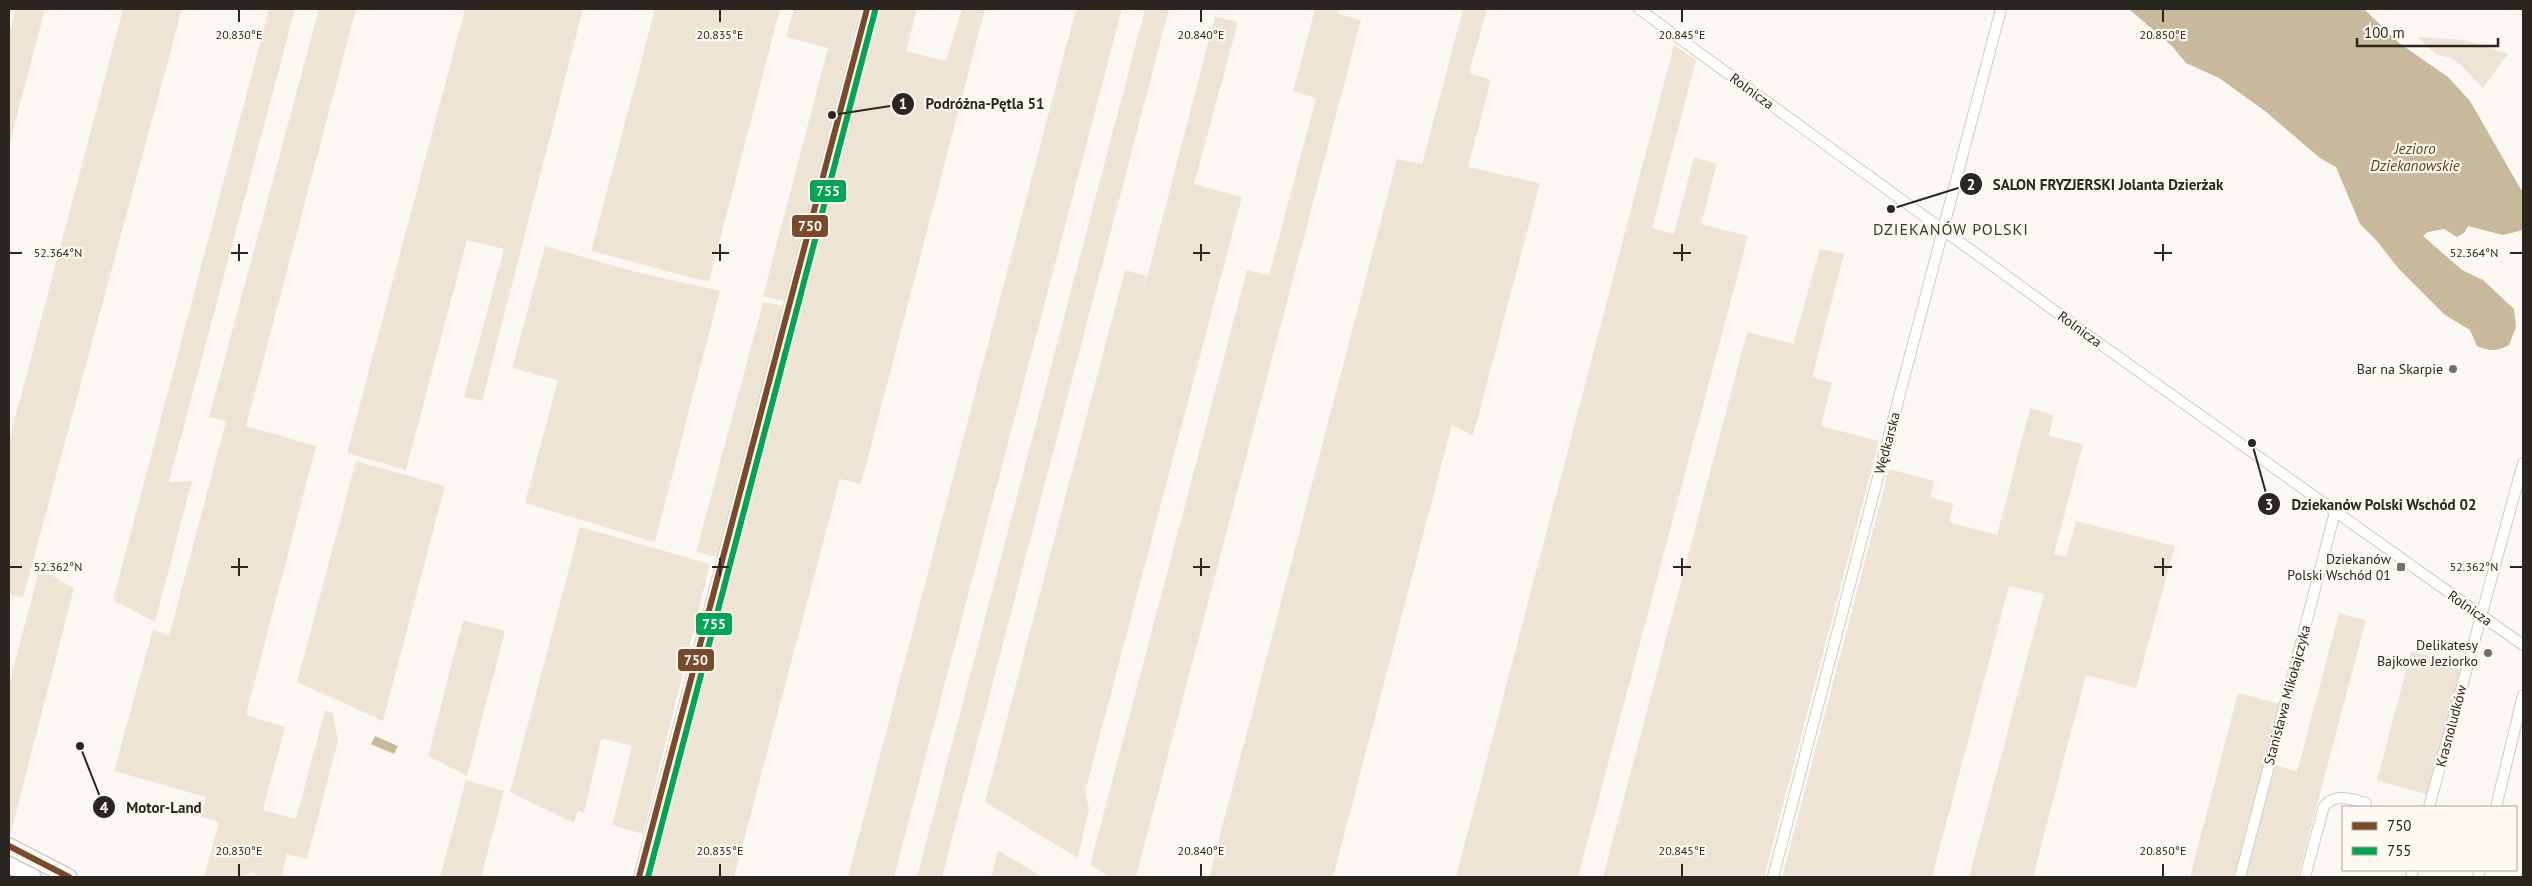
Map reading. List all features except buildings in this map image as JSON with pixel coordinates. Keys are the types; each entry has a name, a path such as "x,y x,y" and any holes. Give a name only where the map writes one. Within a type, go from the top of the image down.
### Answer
{"highway":[{"path":"9,846 68,877"},
{"path":"9,864 33,877"}],"street":[{"path":"639,877 867,9"},
{"name":"Rolnicza","path":"1640,9 2335,512 2523,645"},
{"name":"Wędkarska","path":"1773,877 2001,9"},
{"name":"Krasnoludków","path":"2430,806 2523,463"},
{"name":"Stanisława Mikołajczyka","path":"2240,877 2335,512"},
{"path":"2496,806 2523,695"},
{"path":"2305,877 2324,806 2330,800 2340,797 2366,803"}],"shaded area":[{"path":"16,9 45,9 9,146 9,35"},
{"path":"123,9 182,9 23,598 9,594 9,441"},
{"path":"269,9 295,9 169,482 192,481 155,622 113,600"},
{"path":"319,9 356,9 246,426 316,446 246,715 285,727 263,810 296,819 325,710 333,713 338,741 307,859 287,854 281,877 257,877 254,872 239,877 204,877 219,822 201,817 206,797 114,771 153,629 169,636 226,421 209,417"},
{"path":"465,9 583,9 482,401 464,397 504,249 467,240 406,470 347,453"},
{"path":"655,9 780,9 709,282 591,251"},
{"path":"794,9 860,9 784,301 763,296 828,48 786,37"},
{"path":"872,9 917,9 906,51 946,61 962,9 985,9 861,484 840,479 734,877 646,877"},
{"path":"1076,9 1122,9 894,877 848,877"},
{"path":"1145,9 1169,9 942,877 917,877"},
{"path":"1315,9 1339,9 1338,14 1361,20 1136,877 1110,877 1090,865 1247,270 1269,275 1316,98 1293,91"},
{"path":"1463,9 1487,9 1469,73 1491,80 1468,167 1540,183 1473,436 1452,425 1333,877 1209,877 1397,159 1422,164"},
{"path":"1215,16 1238,22 1194,184 1242,197 1085,792 1089,808 1078,858 985,802 1125,270 1146,276 1143,293"},
{"path":"2417,37 2465,40 2508,54 2483,88 2459,63 2451,58 2437,55"},
{"path":"1674,45 1696,60 1652,228 1674,234 1694,157 1717,164 1701,224 1748,236 1578,877 1456,877"},
{"path":"545,246 632,271 720,291 655,542 525,503 558,380 512,368"},
{"path":"1820,249 1844,254 1812,377 1832,383 1821,426 1879,441 1764,877 1603,877 1747,332 1793,344"},
{"path":"763,302 783,306 717,557 696,552"},
{"path":"2030,408 2054,415 2049,436 2083,444 2054,554 2066,557 2076,521 2175,546 2136,688 2086,675 2033,877 1969,877 2044,594 2009,586 1932,877 1782,877 1889,469 1934,481 1930,497 1953,504 1949,522 1997,535"},
{"path":"356,461 445,486 383,721 297,682"},
{"path":"580,527 710,564 643,834 612,825 632,746 604,739 601,740 584,813 578,811 574,823 510,792"},
{"path":"48,574 74,588 10,836 9,684 38,575"},
{"path":"2339,613 2366,620 2298,877 2243,877 2273,764 2297,772"},
{"path":"463,620 505,631 467,776 428,756"},
{"path":"2411,651 2428,656 2428,659 2465,668 2431,796 2377,780"},
{"path":"2238,693 2280,704 2234,877 2190,877"},
{"path":"466,780 504,791 481,877 440,877"},
{"path":"998,850 1042,877 991,877"}],"water":[{"name":"Jezioro Dziekanowskie","path":"2129,9 2364,9 2399,43 2448,77 2470,101 2523,193 2523,230 2503,235 2468,226 2464,233 2457,237 2444,229 2428,232 2423,236 2462,270 2483,280 2514,309 2516,327 2509,345 2493,350 2477,346 2470,330 2445,315 2398,268 2377,241 2360,224 2336,167 2320,158 2265,111 2219,78 2186,63 2172,46"},
{"path":"375,736 398,746 394,754 371,744"}],"transit line":[{"name":"750","path":"639,877 867,9"},
{"name":"755","path":"648,877 875,11"},
{"name":"750","path":"9,846 69,877"}],"place":[{"name":"Podróżna-Pętla 51","path":"832,115"},
{"name":"SALON FRYZJERSKI Jolanta Dzierżak","path":"1891,209"},
{"name":"Bar na Skarpie","path":"2453,369"},
{"name":"Dziekanów Polski Wschód 02","path":"2252,443"},
{"name":"Dziekanów Polski Wschód 01","path":"2401,567"},
{"name":"Delikatesy Bajkowe Jeziorko","path":"2488,653"},
{"name":"Motor-Land","path":"80,746"}],"district":[{"name":"DZIEKANÓW POLSKI","path":"1951,229"}]}
